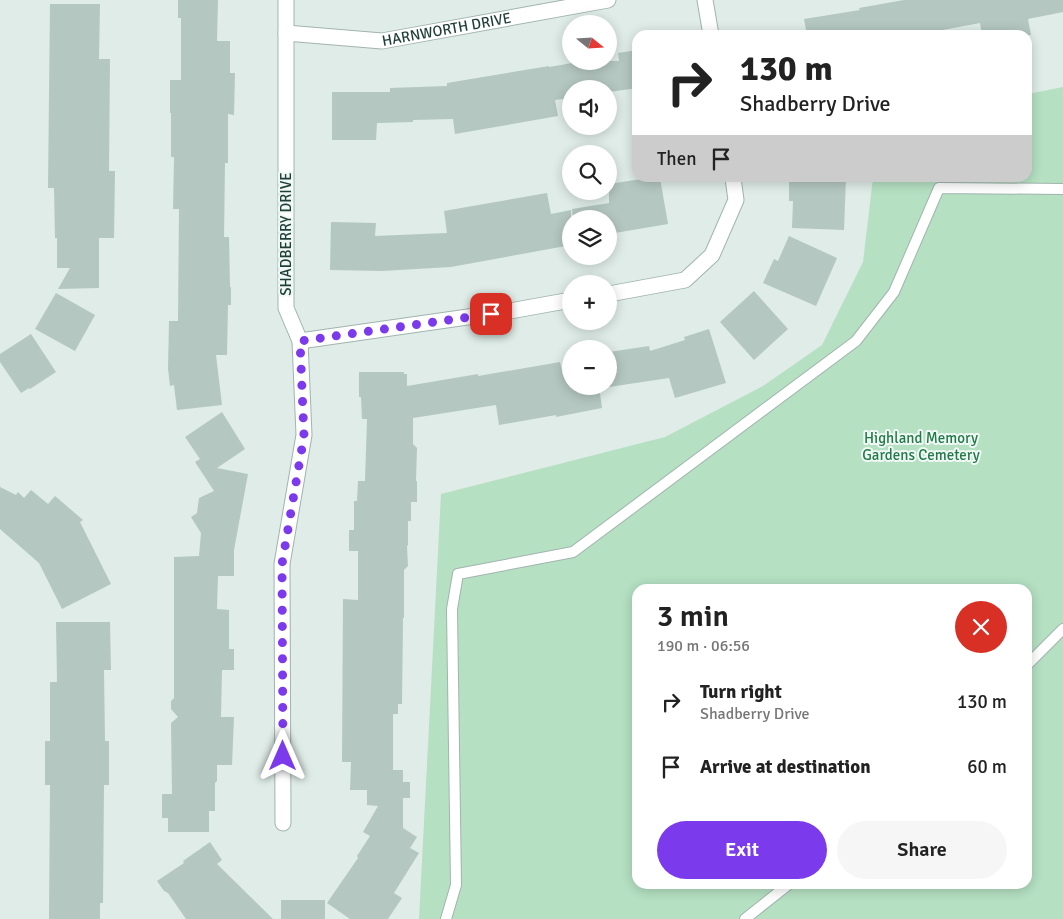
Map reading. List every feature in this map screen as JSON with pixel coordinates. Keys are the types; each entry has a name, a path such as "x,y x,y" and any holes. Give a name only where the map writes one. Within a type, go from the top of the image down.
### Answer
{"street":[{"name":"SHADBERRY DRIVE","path":"286,0 286,308 300,341"},
{"name":"HARNWORTH DRIVE","path":"286,33 382,41 608,0"},
{"path":"706,0 710,30"},
{"path":"617,293 685,280 712,255 736,200 734,182"},
{"path":"283,823 282,564 304,436 300,341 510,311 562,302"}],"lane":[{"path":"446,919 456,885 452,609 458,574 573,552 856,340 894,292 939,188 1063,189"},
{"path":"1032,660 1063,630"},
{"path":"745,919 783,889"}],"green space":[{"name":"Highland Memory Gardens Cemetery","path":"1063,87 1063,919 419,919 441,494 665,437 763,386 822,345 863,262 873,182 1032,182 1032,93"}],"building":[{"path":"178,0 218,0 217,41 230,41 230,73 235,73 234,115 228,114 228,163 225,163 224,237 229,237 231,305 228,305 227,355 216,355 222,405 177,410 174,385 170,386 168,369 169,321 178,321 179,209 173,209 174,157 171,157 170,80 181,80 181,18 178,18"},
{"path":"904,0 1063,0 1063,12 1028,19 1030,30 981,30 980,23 943,30 806,30 804,19 860,10 859,8"},
{"path":"50,4 100,4 99,59 110,59 109,171 115,171 114,238 99,238 99,288 58,289 70,268 57,268 54,188 48,188"},
{"path":"632,51 632,89 617,91 617,80 562,80 562,99 555,100 558,116 455,134 453,119 377,123 376,140 332,140 332,92 390,92 390,88 447,86 447,83 562,65 562,70 618,70 618,53"},
{"path":"632,180 632,182 661,182 668,224 617,233 617,210 572,210 609,203 609,200 617,200 617,183"},
{"path":"789,182 846,182 844,230 792,228 793,201 789,201"},
{"path":"547,193 551,214 562,212 562,247 451,267 382,271 330,270 331,222 376,223 375,236 447,233 444,211"},
{"path":"789,236 837,258 816,306 763,283 774,259 778,261"},
{"path":"754,291 788,329 754,360 720,322"},
{"path":"56,293 95,315 75,351 35,329"},
{"path":"709,329 726,383 675,398 669,378 617,386 617,351 649,346 650,351 685,340 684,337"},
{"path":"31,334 56,372 21,393 0,362 0,354"},
{"path":"560,362 562,395 600,395 602,408 499,425 496,405 413,418 413,444 417,448 417,502 411,502 411,521 408,521 408,566 404,570 402,704 398,704 398,714 393,714 393,770 403,770 403,782 410,782 410,798 403,798 403,828 417,837 410,848 419,853 394,893 402,898 388,919 350,919 327,903 358,858 357,856 370,836 363,832 378,806 367,805 367,790 350,790 351,762 342,762 343,599 358,600 358,551 349,551 349,530 354,530 354,501 357,501 358,481 365,481 367,419 362,419 361,397 359,397 359,372 404,372 404,374 407,374 407,386 478,374 478,376"},
{"path":"222,412 245,449 217,468 248,474 234,550 234,576 218,576 217,609 229,610 229,649 234,649 234,670 222,670 221,717 234,717 232,765 217,765 215,811 209,811 209,832 168,832 168,818 162,818 162,794 172,794 171,723 178,717 171,709 171,701 174,698 174,557 199,556 201,533 191,517 197,513 199,498 214,491 195,462 200,459 185,437"},
{"path":"0,487 16,495 18,492 24,498 31,490 48,504 55,496 83,520 80,522 111,584 62,609 39,563 0,529"},
{"path":"56,622 110,622 111,670 104,670 105,741 109,741 109,785 104,785 103,903 100,903 100,919 49,919 50,785 45,785 45,741 50,741 50,682 57,682"},
{"path":"210,842 222,860 217,864 273,919 186,919 157,881 184,863 183,861"},
{"path":"281,900 325,900 325,919 281,919"}],"route":[{"path":"283,756 282,564 304,436 300,341 491,314"}]}
